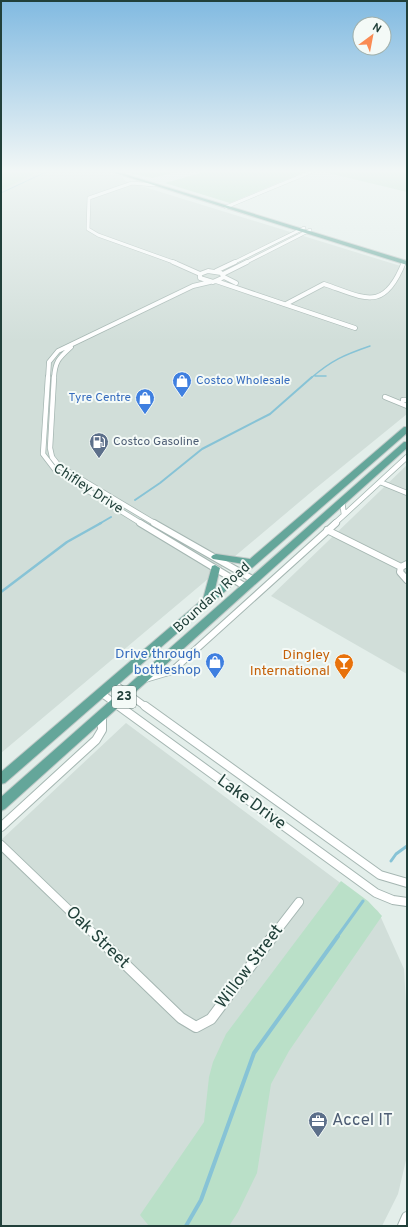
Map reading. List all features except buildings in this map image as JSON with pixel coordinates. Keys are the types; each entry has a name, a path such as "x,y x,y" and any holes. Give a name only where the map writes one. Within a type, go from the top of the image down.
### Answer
{"main road":[{"path":"289,228 291,234"},
{"path":"290,228 406,264"},
{"path":"293,228 406,264"},
{"name":"Boundary Road","path":"1,779 407,429"},
{"name":"Boundary Road","path":"1,805 407,444"},
{"path":"216,557 251,562"},
{"path":"208,600 215,568"}],"street":[{"path":"88,228 98,235 185,266 208,271 216,271 291,234 304,232"},
{"path":"216,281 224,275 304,232"},
{"path":"288,304 324,284 366,298 376,298 386,292 406,264"},
{"path":"400,272 406,264"},
{"path":"185,266 210,282"},
{"path":"200,276 208,271"},
{"path":"216,271 234,282 288,304"},
{"name":"Chifley Drive","path":"193,286 200,276"},
{"path":"216,281 288,304 355,328"},
{"name":"Chifley Drive","path":"216,281 193,286 58,351 49,362 42,448 47,462 68,479 215,568 236,575 250,583"},
{"name":"Chifley Drive","path":"77,342 59,358 55,365 50,439 52,457 59,466 216,557 236,575 250,583"},
{"path":"406,400 387,395 407,406"},
{"path":"143,680 172,671 207,641 407,457"},
{"path":"380,482 407,493"},
{"path":"342,501 344,515"},
{"path":"327,530 404,565 400,572 407,580"},
{"name":"Lake Drive","path":"113,683 380,874 407,883"},
{"name":"Lake Drive","path":"101,693 370,889 393,900 407,902"},
{"path":"1,827 96,740 102,730 102,716"},
{"name":"Oak Street","path":"1,845 181,1018 196,1027"},
{"name":"Willow Street","path":"196,1027 210,1019 299,902"},
{"path":"403,1226 407,1217"}],"shaded area":[{"path":"1,228 278,228 407,268 407,414 316,488 1,753"},
{"path":"407,465 407,674 271,596"},
{"path":"126,723 378,911 404,969 407,1020 407,1156 398,1194 382,1226 1,1226 1,840"}],"green space":[{"path":"341,881 368,901 382,916 289,1051 271,1084 257,1173 238,1212 229,1226 149,1226 140,1215 204,1122 209,1077 213,1062 226,1034"}],"waterway":[{"path":"311,378 325,367 339,359 370,346"},
{"path":"315,376 326,376"},
{"path":"135,500 160,483 202,449 270,414 312,377"},
{"path":"99,524 111,517"},
{"path":"1,592 67,542 101,523"},
{"path":"391,861 396,854 407,846"},
{"path":"337,937 363,901"},
{"path":"186,1226 201,1200 254,1053 338,936"}],"place":[{"name":"Costco Wholesale","path":"182,398"},
{"name":"Tyre Centre","path":"145,415"},
{"name":"Costco Gasoline","path":"99,459"},
{"name":"Drive through bottleshop","path":"215,679"},
{"name":"Dingley International","path":"344,680"},
{"name":"Accel IT","path":"318,1138"}]}
